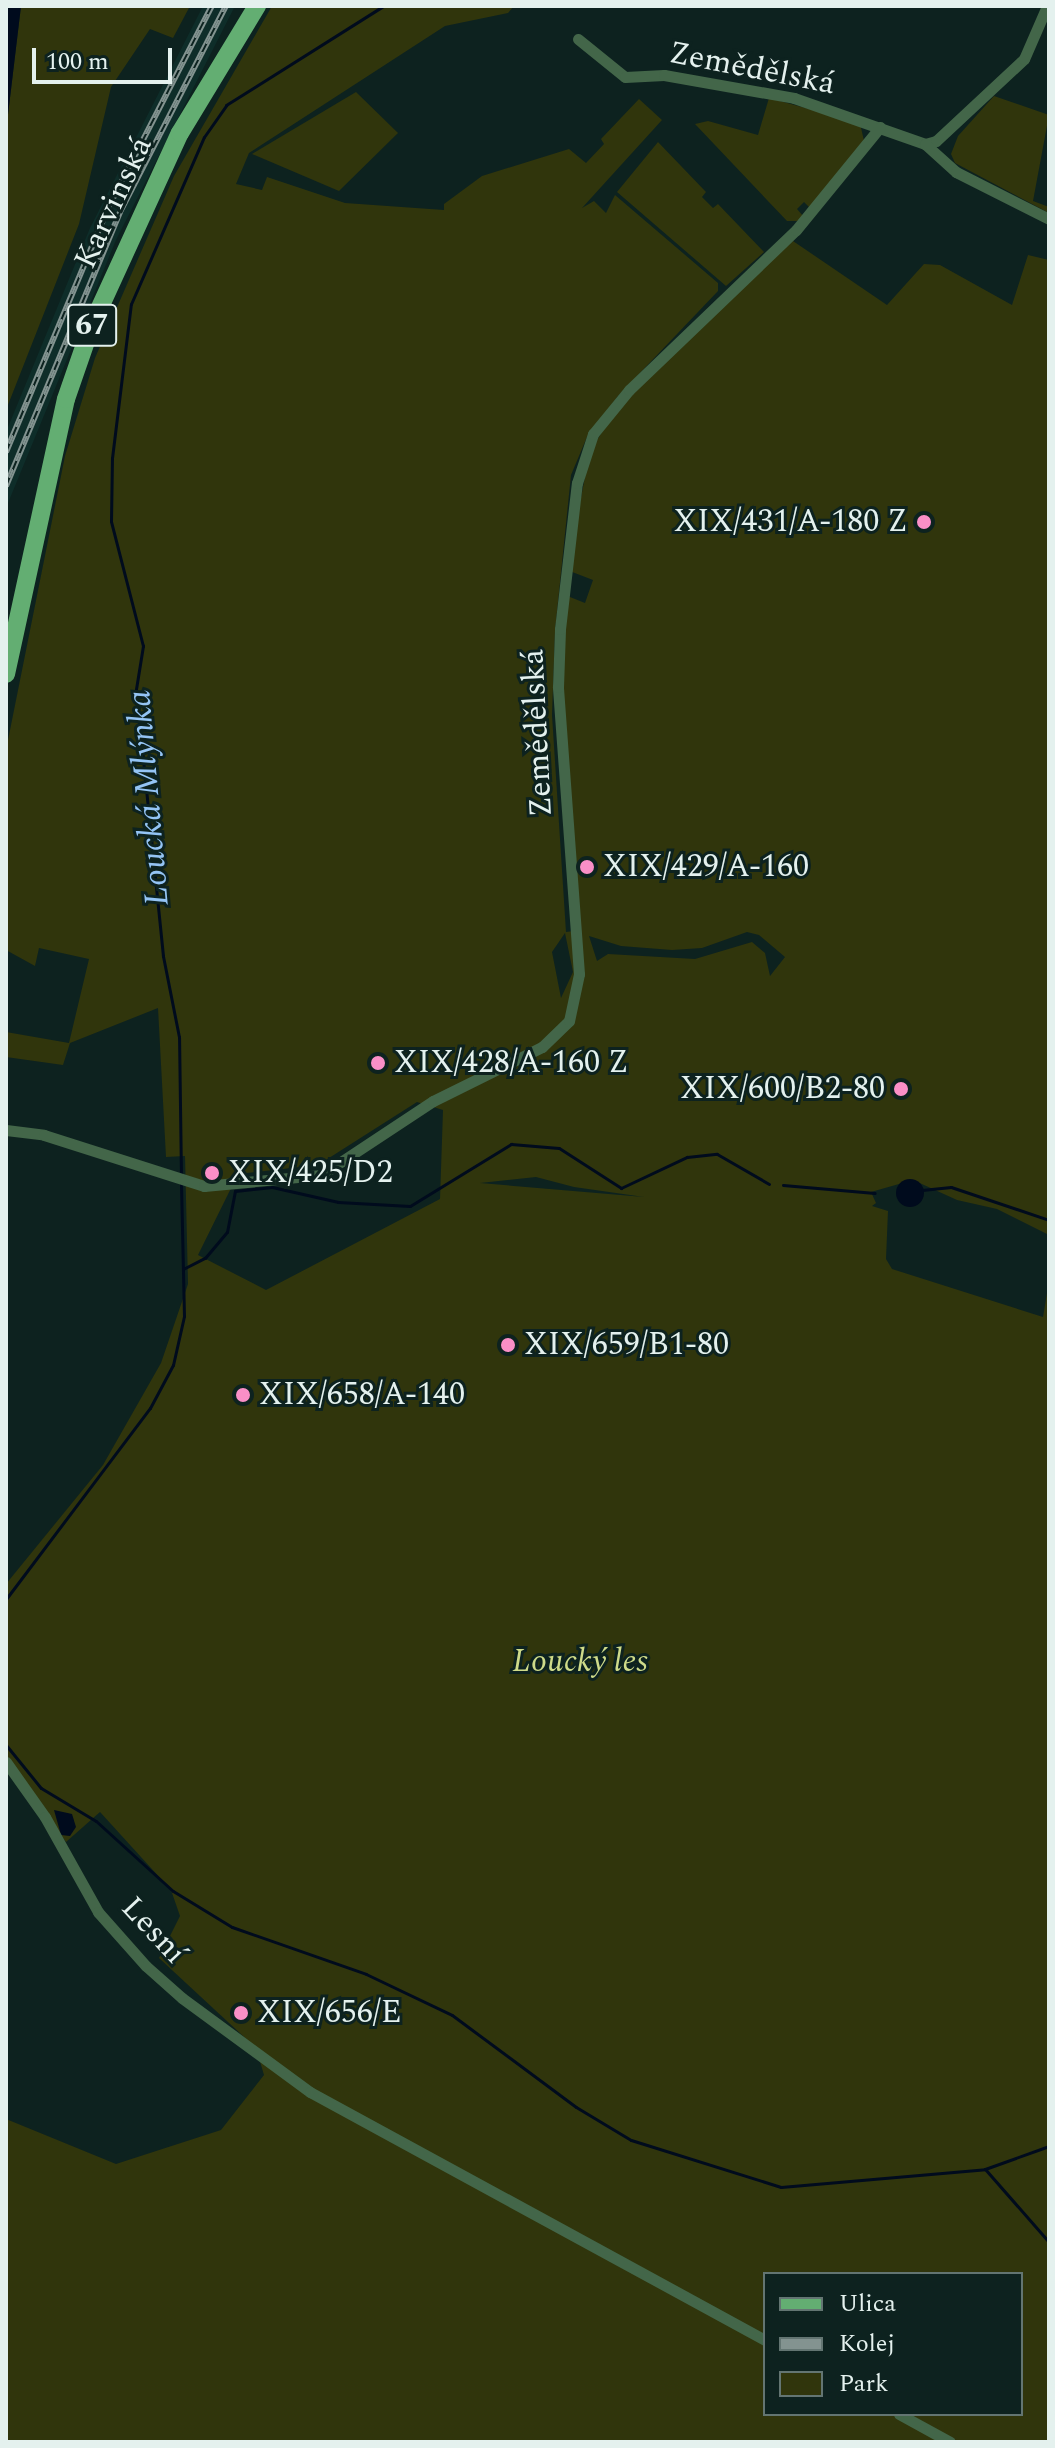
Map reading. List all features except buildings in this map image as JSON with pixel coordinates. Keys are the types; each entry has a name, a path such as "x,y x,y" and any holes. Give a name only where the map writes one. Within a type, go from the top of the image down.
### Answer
{"main road":[{"name":"Karvinská","path":"6,674 66,399 86,340 180,133 257,6"}],"street":[{"path":"925,144 936,141 1024,59 1047,6"},
{"name":"Zemědělská","path":"578,39 625,77 664,75 794,98 925,144"},
{"name":"Zemědělská","path":"6,1130 44,1135 204,1186 321,1175 433,1101 542,1047 569,1021 579,974 558,687 560,629 577,483 593,434 629,390 796,230 880,127"},
{"path":"925,144 956,172 1049,219"},
{"name":"Lesní","path":"6,1762 45,1817 98,1912 135,1955 182,1998 310,2092 763,2339"},
{"path":"903,2416 950,2442"}],"shaded area":[{"path":"203,6 235,6 116,240 6,508 6,432 90,228"}],"green space":[{"path":"21,6 190,6 173,38 150,29 111,87 79,224 6,410 6,131"},
{"name":"Loucký les","path":"272,6 514,6 508,13 445,26 249,153 236,184 262,190 267,177 345,203 444,210 444,204 482,176 569,149 586,163 604,144 601,139 639,99 662,120 582,208 594,201 606,213 615,195 718,283 718,291 618,396 587,437 571,475 555,631 552,715 566,932 581,930 561,717 565,595 585,603 593,580 567,570 590,451 614,413 708,315 793,241 887,305 924,264 940,265 1012,305 1028,255 1049,260 1049,1235 997,1209 957,1200 913,1180 871,1192 876,1203 872,1206 888,1211 886,1259 892,1269 1043,1317 1049,1281 1049,2442 6,2442 6,2119 116,2164 221,2130 264,2075 256,2048 159,1958 180,1916 171,1890 100,1812 66,1842 6,1761 6,1584 103,1465 161,1363 188,1284 185,1156 166,1157 158,1008 70,1043 63,1065 6,1057 6,1032 69,1043 89,959 39,948 35,966 6,950 6,750 65,456 95,358 174,176","holes":["747,932 759,935 785,957 770,976 765,953 752,942 695,959 608,954 597,961 589,936 621,946 672,950 702,948","565,933 573,972 561,998 552,952","417,1102 443,1110 440,1199 266,1290 198,1255 238,1174 318,1165","536,1177 574,1187 644,1197 480,1183"]},
{"path":"356,92 398,133 339,191 252,154"},
{"path":"994,96 1049,115 1033,201 1049,207 1049,213 955,163 951,154 958,136"},
{"path":"769,98 860,123 864,141 811,209 804,202 797,209 804,217 797,221 787,221 695,124 708,121 758,135"},
{"path":"658,142 706,192 702,197 713,208 718,204 764,252 726,286 617,192"}],"water":[{"path":"6,6 21,6 6,131"},
{"path":"910,1179 920,1183 924,1193 920,1203 910,1207 900,1203 896,1193 900,1183"},
{"path":"54,1810 72,1814 76,1827 70,1836 61,1835"}],"waterway":[{"name":"Loucká Mlýnka","path":"181,1177 179,1037 163,956 136,689 143,646 111,521 112,458 131,304 204,137 226,105 383,6"},
{"path":"183,1269 205,1258 227,1232 235,1191 272,1187 338,1202 410,1206 511,1144 559,1148 621,1188 687,1157 717,1154 769,1184"},
{"name":"Loucká Mlýnka","path":"6,1599 150,1408 173,1365 184,1316 181,1184"},
{"path":"783,1185 875,1193"},
{"path":"922,1190 951,1187 1049,1220"},
{"path":"6,1745 41,1788 96,1821 173,1891 232,1927 366,1974 452,2015 576,2107 631,2140 781,2187 985,2169 1049,2242"},
{"path":"985,2169 1049,2146"}],"railway":[{"path":"6,452 109,206 212,6"},
{"path":"6,486 120,212 226,6"}],"place":[{"name":"XIX/431/A-180 Z","path":"924,522"},
{"name":"XIX/429/A-160","path":"587,867"},
{"name":"XIX/428/A-160 Z","path":"378,1063"},
{"name":"XIX/600/B2-80","path":"901,1089"},
{"name":"XIX/425/D2","path":"212,1173"},
{"name":"XIX/659/B1-80","path":"508,1345"},
{"name":"XIX/658/A-140","path":"243,1395"},
{"name":"XIX/656/E","path":"241,2013"}]}
